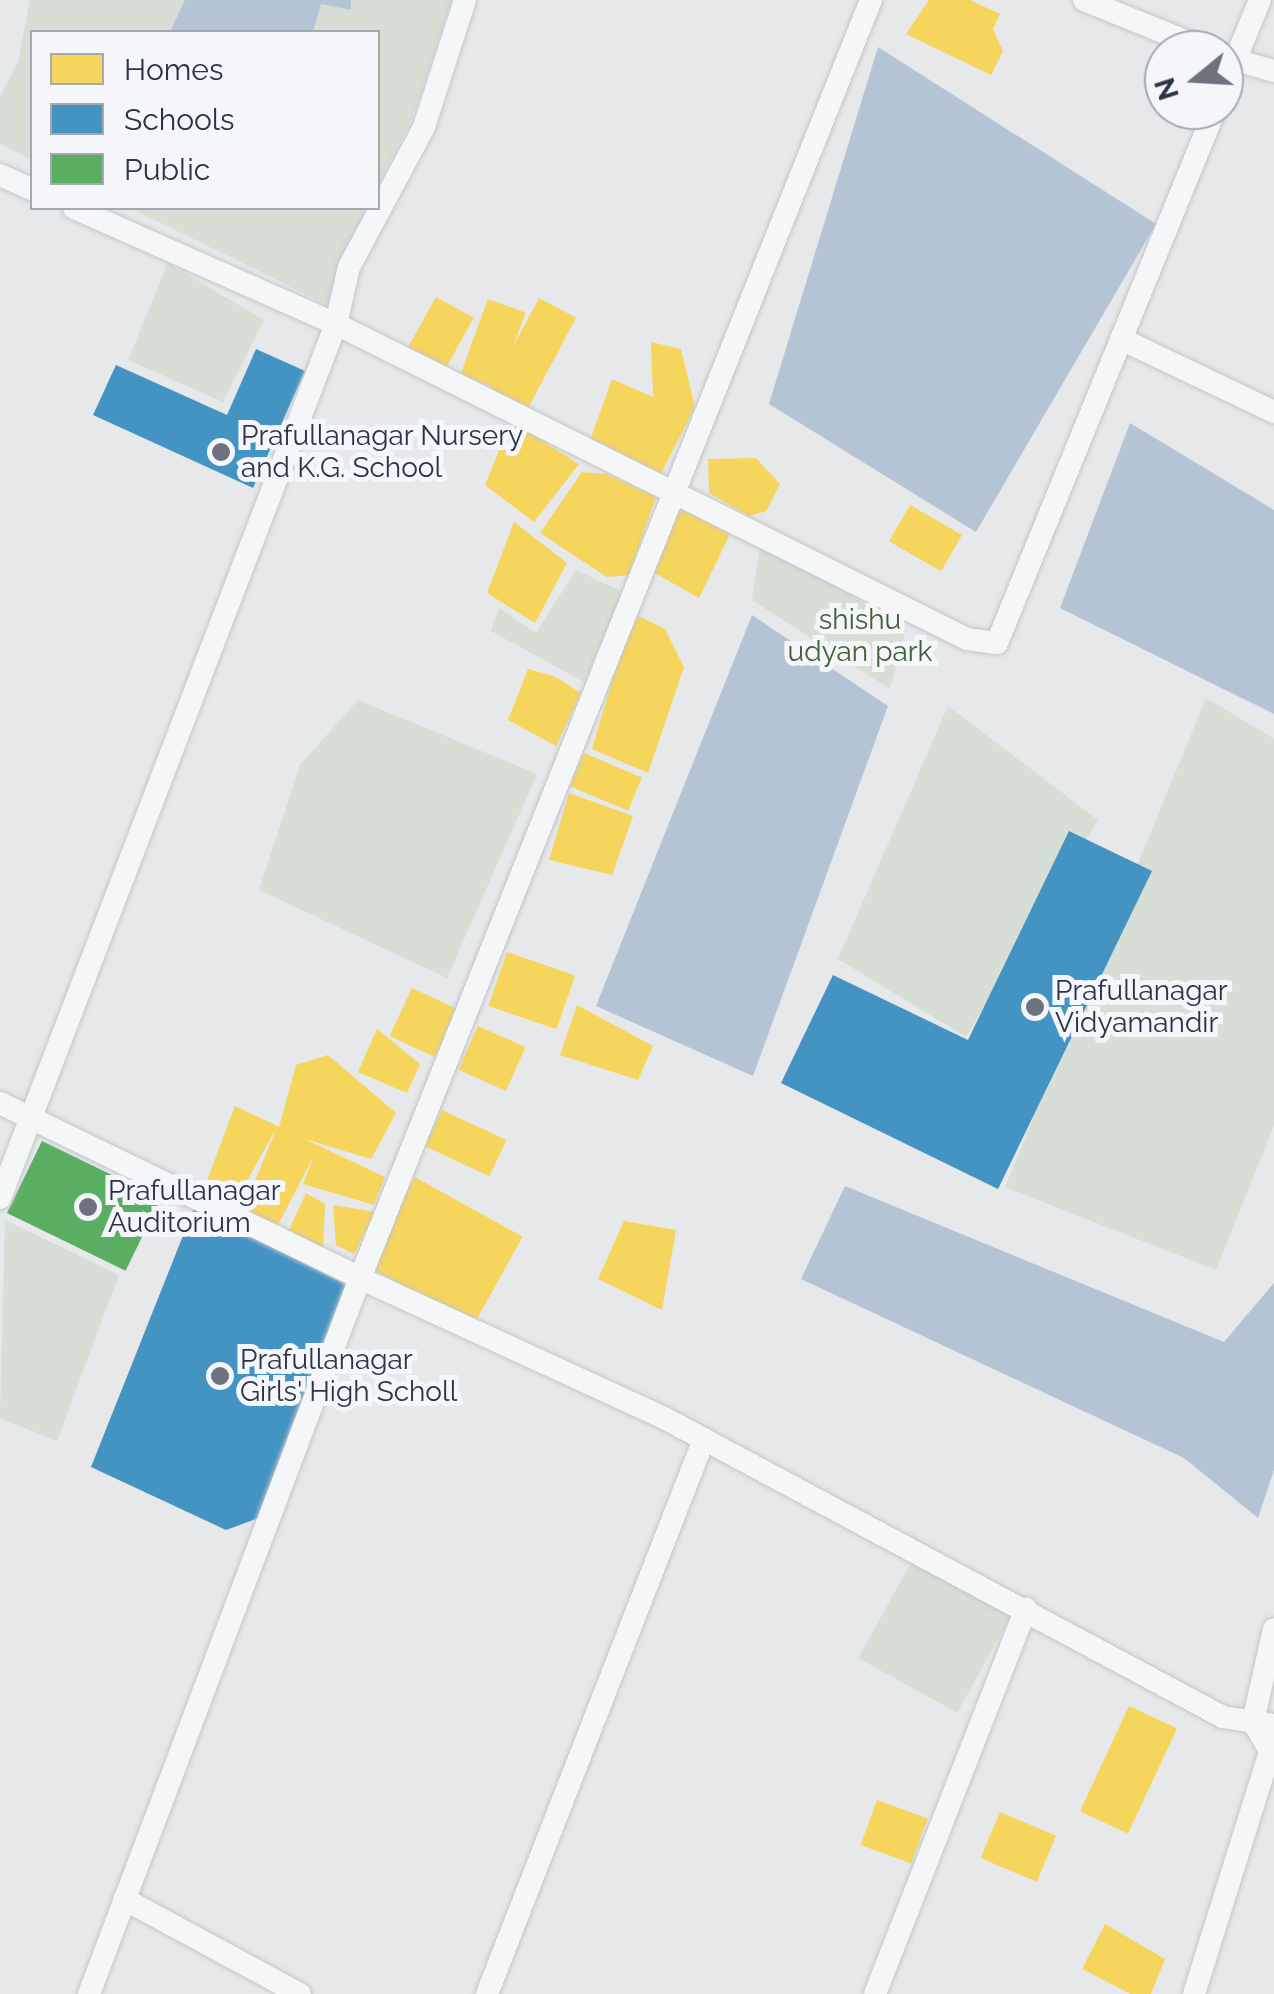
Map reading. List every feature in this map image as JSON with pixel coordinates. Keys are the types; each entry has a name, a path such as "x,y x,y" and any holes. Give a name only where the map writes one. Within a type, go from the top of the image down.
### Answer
{"street":[{"path":"380,210 424,127 464,0"},
{"path":"89,1994 360,1278 669,494 872,0"},
{"path":"1084,0 1158,30"},
{"path":"1244,30 1260,0"},
{"path":"1244,63 1274,72"},
{"path":"79,210 336,324 669,494 967,639 998,643 1207,130"},
{"path":"0,174 30,188"},
{"path":"0,1198 336,324 350,266 380,210"},
{"path":"1121,339 1274,412"},
{"path":"0,1103 704,1440 1223,1717 1264,1724"},
{"path":"487,1994 704,1440"},
{"path":"876,1994 1026,1610"},
{"path":"1194,1994 1270,1751 1264,1724 1274,1629"},
{"path":"124,1899 300,1994"}],"green space":[{"path":"30,0 452,0 412,119 380,181 380,30 30,30 30,159 0,144 0,97 18,62"},
{"path":"134,210 365,210 328,305"},
{"path":"168,263 264,320 223,402 128,360"},
{"name":"shishu udyan park","path":"761,539 906,630 890,689 752,600"},
{"path":"576,570 623,592 584,682 491,631 499,608 536,633"},
{"path":"1206,698 1274,739 1274,1126 1216,1270 1005,1187"},
{"path":"358,700 537,774 447,978 259,890 300,765"},
{"path":"948,706 1098,820 966,1037 838,959"},
{"path":"5,1220 119,1275 57,1441 0,1418"},
{"path":"912,1561 1011,1616 957,1713 858,1658"}],"water":[{"path":"185,0 351,0 351,10 321,4 314,30 171,30"},
{"path":"878,47 1156,224 976,532 769,404"},
{"path":"1130,423 1274,510 1274,714 1060,608"},
{"path":"752,615 888,706 753,1076 596,1006"},
{"path":"845,1186 1224,1342 1274,1283 1274,1470 1258,1518 1184,1458 801,1279"}],"building: Homes":[{"path":"929,0 970,0 1000,14 993,29 1003,51 991,75 906,34"},
{"path":"436,297 474,318 445,369 407,349"},
{"path":"539,298 576,318 528,409 491,389"},
{"path":"488,299 526,313 498,389 460,375"},
{"path":"651,342 681,349 695,407 659,478 589,443 612,379 653,397"},
{"path":"511,421 579,464 534,522 485,485"},
{"path":"756,458 780,484 766,511 749,516 709,493 708,459"},
{"path":"582,472 607,474 656,497 629,575 607,577 540,533"},
{"path":"910,505 962,535 941,571 889,541"},
{"path":"679,507 730,534 699,598 653,572"},
{"path":"514,522 567,563 535,623 487,593"},
{"path":"639,616 665,629 684,667 648,773 592,749 625,637"},
{"path":"528,669 554,676 581,693 556,746 508,720"},
{"path":"584,753 642,778 628,811 570,786"},
{"path":"569,793 633,816 612,875 549,860"},
{"path":"507,952 575,975 557,1029 488,1006"},
{"path":"412,988 457,1009 435,1057 390,1036"},
{"path":"577,1005 653,1046 638,1080 560,1055"},
{"path":"478,1026 526,1047 506,1091 458,1070"},
{"path":"377,1029 420,1064 407,1093 358,1072"},
{"path":"328,1055 396,1113 371,1159 278,1131 296,1065"},
{"path":"235,1106 385,1177 374,1205 303,1184 314,1155 278,1225 243,1210 277,1127 235,1202 203,1191"},
{"path":"442,1110 506,1140 489,1176 425,1146"},
{"path":"415,1177 523,1237 474,1325 366,1265"},
{"path":"306,1193 325,1204 323,1248 289,1230"},
{"path":"333,1205 375,1212 354,1254 336,1245"},
{"path":"624,1221 676,1230 662,1310 598,1279"},
{"path":"1129,1706 1177,1728 1128,1834 1080,1811"},
{"path":"877,1800 928,1818 911,1864 861,1845"},
{"path":"1000,1812 1056,1836 1037,1882 980,1858"},
{"path":"1105,1924 1165,1959 1151,1994 1131,1994 1082,1969"}],"building: Schools":[{"name":"Prafullanagar Nursery and K.G. School","path":"256,349 305,371 253,488 93,415 116,365 227,415"},
{"name":"Prafullanagar Vidyamandir","path":"1069,831 1152,871 998,1189 781,1083 833,975 968,1040"},
{"name":"Prafullanagar Girls' High Scholl","path":"194,1208 347,1285 259,1518 226,1530 91,1467"}],"building: Public":[{"name":"Prafullanagar Auditorium","path":"42,1141 161,1199 126,1271 7,1213"}],"place":[{"name":"Prafullanagar Nursery and K.G. School","path":"221,452"},
{"name":"Prafullanagar Vidyamandir","path":"1035,1007"},
{"name":"Prafullanagar Auditorium","path":"88,1207"},
{"name":"Prafullanagar Girls' High Scholl","path":"220,1376"}]}
